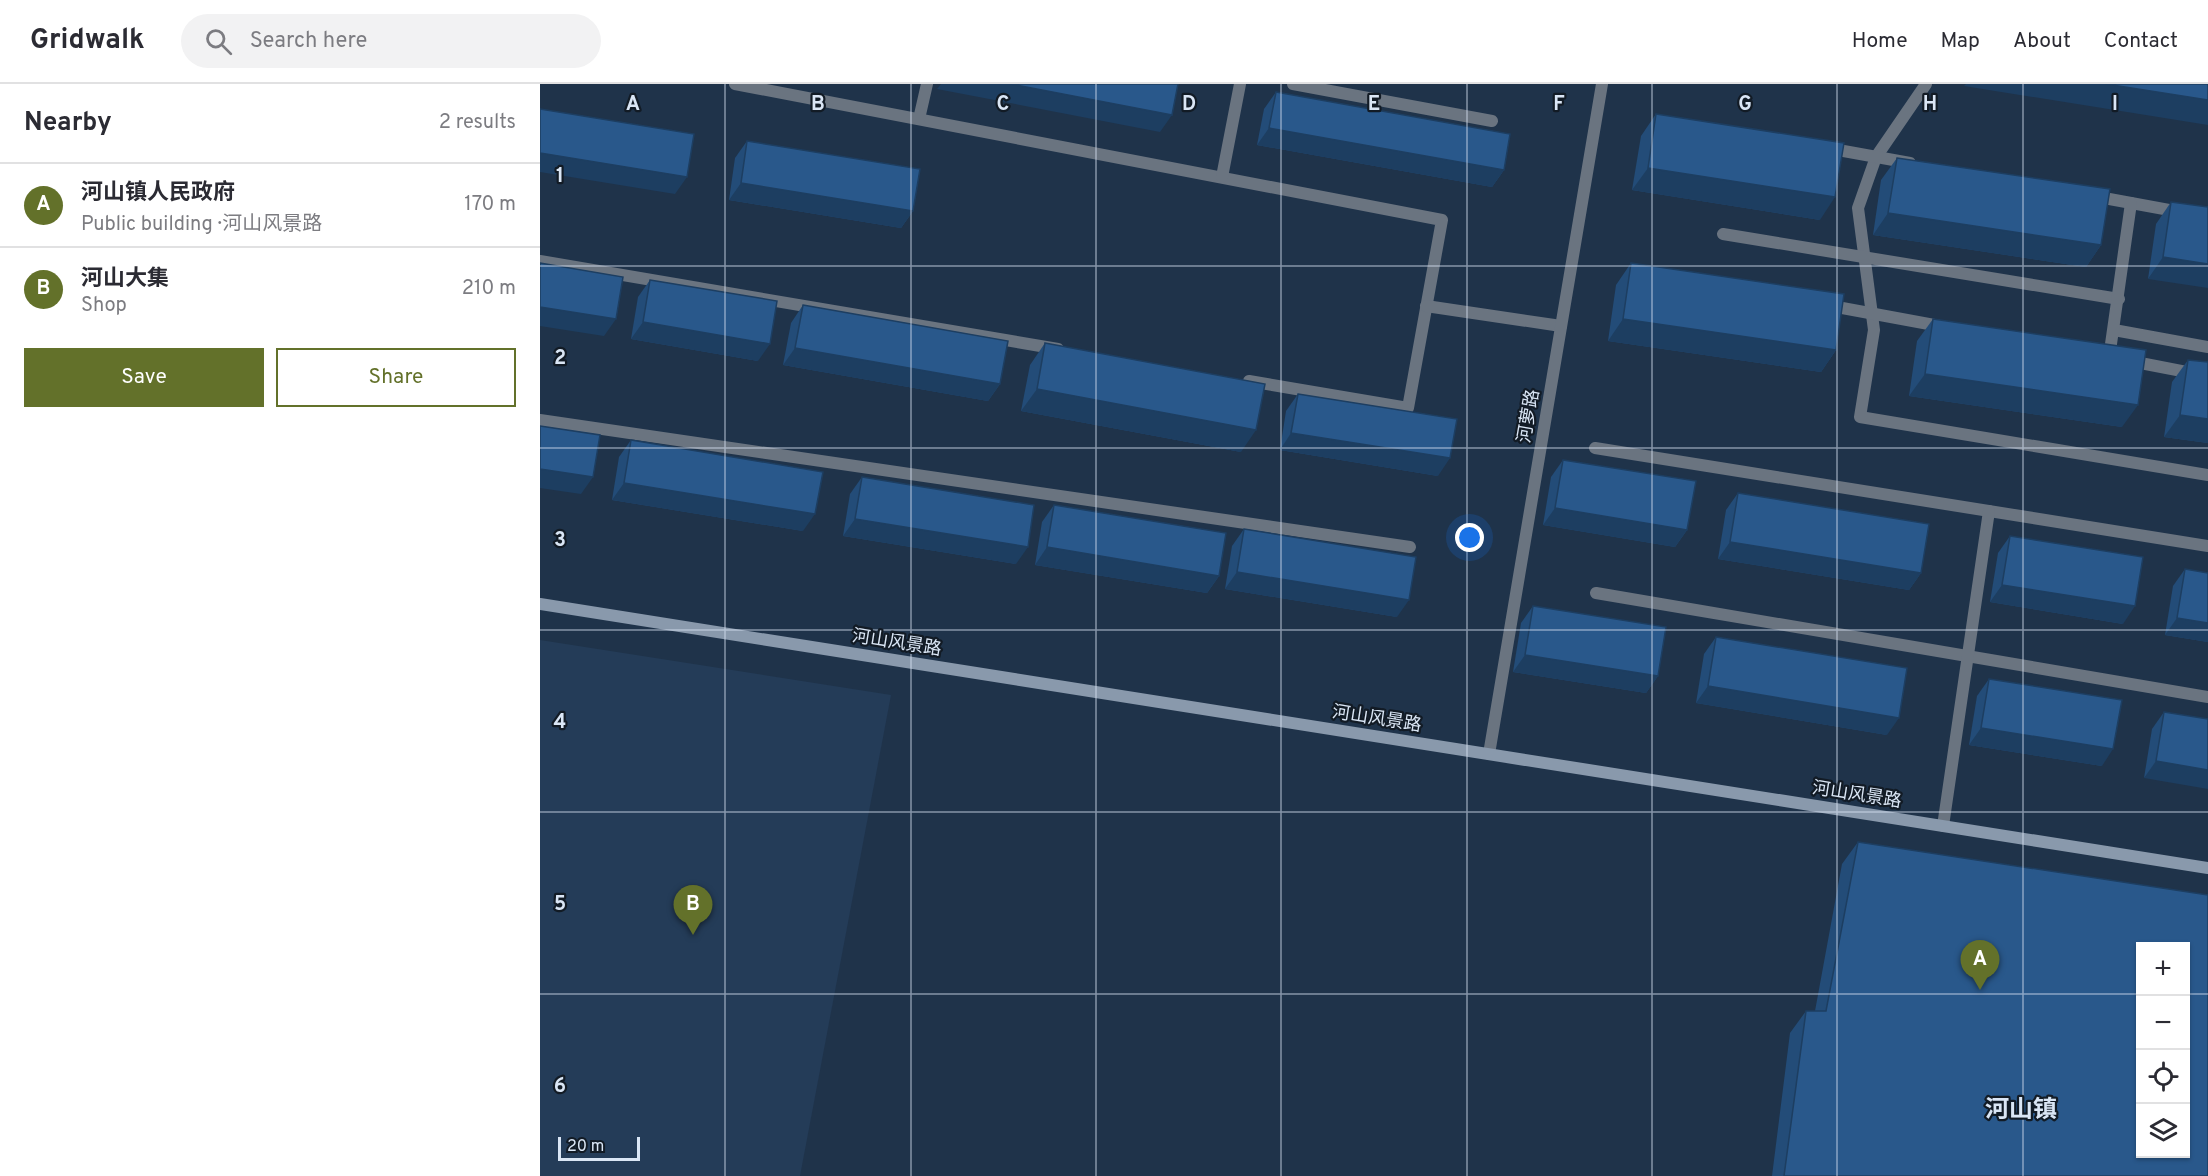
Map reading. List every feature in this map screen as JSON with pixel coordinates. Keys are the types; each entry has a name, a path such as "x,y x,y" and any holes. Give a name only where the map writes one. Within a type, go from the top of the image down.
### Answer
{"main road":[{"name":"河山风景路","path":"540,604 2208,868"}],"street":[{"path":"735,84 1442,219 1408,408 1232,378"},
{"path":"919,119 927,84"},
{"path":"1222,177 1240,84"},
{"path":"1293,84 1492,122"},
{"name":"河萝路","path":"1489,754 1602,84"},
{"path":"1926,84 1875,157 1858,208 1874,330 1860,417 2208,475"},
{"path":"1819,147 1922,165"},
{"path":"2085,194 2208,217"},
{"path":"2131,203 2115,330 2103,356 2208,376"},
{"path":"1723,234 1864,259 2119,299"},
{"path":"540,261 1068,351"},
{"path":"1808,302 1958,330"},
{"path":"1426,306 1561,326"},
{"path":"2115,330 2208,347"},
{"path":"540,420 1410,547"},
{"path":"1595,448 2208,546"},
{"path":"1943,826 1989,511"},
{"path":"1596,593 2208,696"}],"shaded area":[{"path":"540,640 891,695 800,1176 540,1176"}],"building":[{"path":"1011,84 1178,84 1172,115"},
{"path":"2106,84 2208,84 2208,100"},
{"path":"1276,92 1510,134 1504,170 1269,128"},
{"path":"540,109 694,134 687,177 540,153"},
{"path":"1656,114 1844,143 1835,197 1648,168"},
{"path":"747,141 920,169 913,211 741,183"},
{"path":"1897,158 2110,189 2101,245 1888,213"},
{"path":"2171,202 2208,207 2208,264 2163,257"},
{"path":"540,263 623,277 616,319 540,307"},
{"path":"1631,263 1844,294 1836,350 1623,319"},
{"path":"650,280 777,301 770,344 643,322"},
{"path":"803,305 1008,341 1000,384 795,348"},
{"path":"1933,319 2146,350 2138,405 1925,374"},
{"path":"1045,343 1265,384 1256,430 1037,389"},
{"path":"2188,360 2208,362 2208,419 2180,415"},
{"path":"1298,394 1457,419 1450,458 1291,433"},
{"path":"540,426 600,435 593,477 540,469"},
{"path":"631,440 823,472 815,514 624,483"},
{"path":"1563,460 1696,481 1687,530 1555,508"},
{"path":"862,477 1034,505 1028,547 855,519"},
{"path":"1738,493 1929,524 1921,573 1730,542"},
{"path":"1054,505 1226,533 1219,576 1047,547"},
{"path":"1244,529 1416,557 1409,600 1237,572"},
{"path":"2010,536 2143,557 2135,606 2002,585"},
{"path":"2185,569 2208,573 2208,623 2177,618"},
{"path":"1533,606 1666,627 1658,676 1525,655"},
{"path":"1716,637 1907,668 1899,718 1708,686"},
{"path":"1989,679 2122,700 2113,749 1981,728"},
{"path":"2164,712 2208,719 2208,770 2156,761"},
{"path":"1858,842 2208,895 2208,1176 1784,1176 1806,1011 1826,1011"}],"place":[{"name":"河山大集","path":"693,935"},
{"name":"河山镇人民政府","path":"1980,990"}],"district":[{"name":"河山镇","path":"2021,1109"}]}
